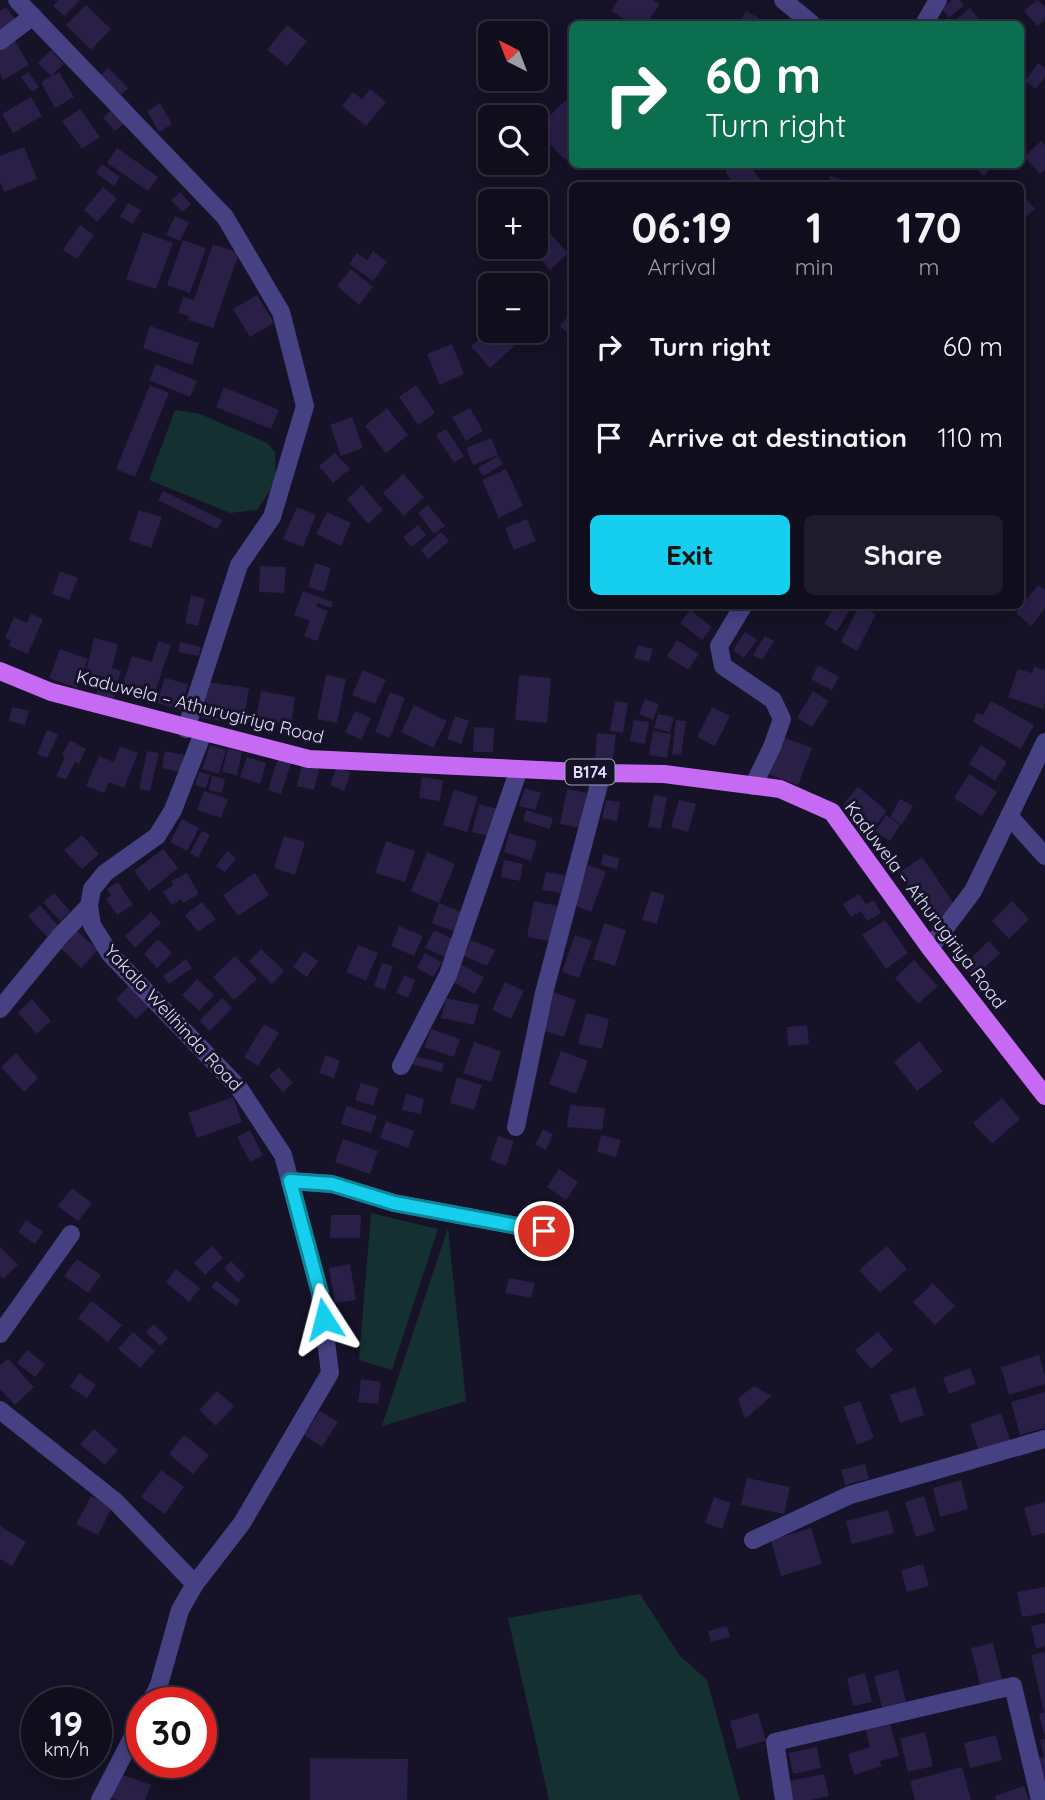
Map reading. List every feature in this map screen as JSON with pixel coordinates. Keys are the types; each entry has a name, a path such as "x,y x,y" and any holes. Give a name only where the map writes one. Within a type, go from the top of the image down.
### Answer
{"main road":[{"name":"Kaduwela – Athurugiriya Road","path":"0,671 51,692 309,759 664,774 780,789 832,813 930,948 1045,1096"}],"street":[{"path":"0,1009 60,936 89,906 92,888 105,873 156,836 173,810 239,565 272,517 305,406 281,312 225,217 17,0"},
{"path":"783,0 808,21"},
{"path":"926,21 938,0"},
{"path":"0,41 33,16"},
{"path":"741,609 719,646 723,666 773,700 782,719 753,786"},
{"path":"930,948 973,891 1045,742"},
{"path":"401,1066 448,975 519,769"},
{"path":"516,1127 544,993 602,773"},
{"path":"1009,817 1045,856"},
{"name":"Yakala Welihinda Road","path":"89,906 92,925 110,954 239,1088 284,1155 320,1293 330,1373 242,1523 195,1584 180,1611 158,1687"},
{"path":"290,1181 332,1184 394,1203 544,1231"},
{"path":"0,1334 71,1234"},
{"path":"0,1410 115,1502 195,1584"},
{"path":"753,1540 850,1495 1045,1439"},
{"path":"784,1800 775,1741 1013,1686 1040,1800"},
{"path":"100,1800 126,1750"}],"green space":[{"path":"175,410 200,414 267,443 275,452 276,481 257,510 230,513 149,480"},
{"path":"371,1213 438,1229 392,1370 359,1360"},
{"path":"448,1228 466,1401 382,1426"},
{"path":"640,1594 680,1656 707,1680 740,1800 549,1800 508,1618"}],"building":[{"path":"58,0 80,0 64,16 53,6"},
{"path":"618,0 653,0 660,4 648,21 627,21 611,11"},
{"path":"952,0 960,0 964,5 949,18 942,9"},
{"path":"1037,0 1045,7 1045,19 1037,26 1024,11"},
{"path":"86,5 111,29 91,50 66,25"},
{"path":"6,7 15,19 0,30 0,11"},
{"path":"970,8 980,21 954,21"},
{"path":"746,11 759,18 758,21 741,21"},
{"path":"287,25 307,41 287,66 267,50"},
{"path":"15,41 29,65 3,80 0,74 0,50"},
{"path":"51,50 64,64 51,76 38,63"},
{"path":"1038,63 1045,68 1045,77 1036,89 1025,81"},
{"path":"108,68 128,88 119,97 99,77"},
{"path":"28,72 39,87 32,92 21,77"},
{"path":"59,72 74,97 55,108 41,82"},
{"path":"370,89 386,102 366,126 342,106 353,92 362,99"},
{"path":"31,97 42,116 13,133 2,114"},
{"path":"566,100 569,104 569,156 565,160 548,142 548,117"},
{"path":"160,103 172,124 159,132 147,111"},
{"path":"80,109 100,137 82,149 62,121"},
{"path":"111,110 124,124 115,131 103,118"},
{"path":"1041,141 1045,145 1045,169 1040,174 1024,157"},
{"path":"24,147 37,179 4,192 0,182 0,156"},
{"path":"117,148 158,177 148,191 107,163"},
{"path":"102,164 120,177 114,186 96,173"},
{"path":"730,168 751,168 761,180 733,182 725,172"},
{"path":"975,168 990,168 984,176"},
{"path":"830,176 851,182 828,182"},
{"path":"103,187 117,199 97,222 84,210"},
{"path":"180,192 191,204 182,212 171,200"},
{"path":"1024,197 1035,209 1024,219"},
{"path":"128,203 141,210 133,224 120,217"},
{"path":"175,216 189,222 180,241 166,235"},
{"path":"80,225 94,235 77,259 63,250"},
{"path":"548,231 568,253 550,270 540,259 548,259"},
{"path":"143,232 173,243 156,289 126,279"},
{"path":"183,240 206,248 190,293 167,285"},
{"path":"213,244 239,253 213,328 188,320 189,316 178,313 183,297 194,300"},
{"path":"373,251 387,262 373,281 349,264 357,253 367,260"},
{"path":"351,269 373,287 359,305 337,286"},
{"path":"257,295 274,323 250,337 233,309"},
{"path":"569,315 569,334 560,326"},
{"path":"150,326 199,343 192,365 143,348"},
{"path":"478,340 478,343 518,343 490,368 471,346"},
{"path":"452,344 464,374 440,385 427,354"},
{"path":"156,364 197,381 190,397 149,380"},
{"path":"150,385 169,393 135,477 116,469"},
{"path":"416,385 435,413 418,425 399,397"},
{"path":"224,387 279,410 271,429 216,407"},
{"path":"387,408 408,435 386,453 365,426"},
{"path":"470,408 483,431 466,441 452,417"},
{"path":"352,417 363,448 341,456 330,425"},
{"path":"446,429 464,456 454,463 436,435"},
{"path":"491,438 498,455 473,465 466,448"},
{"path":"335,453 350,469 333,483 319,466"},
{"path":"498,456 503,464 483,476 478,468"},
{"path":"506,469 523,506 499,518 482,480"},
{"path":"403,474 424,497 404,516 383,493"},
{"path":"362,485 383,510 368,524 347,499"},
{"path":"163,491 222,520 217,529 158,500"},
{"path":"428,505 445,526 434,534 418,513"},
{"path":"297,507 316,515 303,547 283,539"},
{"path":"139,510 162,517 151,548 129,540"},
{"path":"327,512 351,523 341,546 316,534"},
{"path":"527,519 536,541 514,550 505,528"},
{"path":"418,525 426,535 411,547 403,537"},
{"path":"441,532 449,541 428,559 421,550"},
{"path":"315,563 331,568 324,592 308,587"},
{"path":"260,566 286,567 284,593 259,592"},
{"path":"60,571 78,578 69,600 52,594"},
{"path":"1038,585 1045,590 1045,608 1031,626 1016,613 1019,609 1024,609 1024,603"},
{"path":"303,591 333,602 331,608 317,603 316,606 328,611 317,641 304,636 310,621 294,615"},
{"path":"191,595 205,599 198,626 185,623"},
{"path":"833,609 850,609 837,631 824,624"},
{"path":"858,609 876,614 857,651 841,642"},
{"path":"690,610 712,627 702,640 680,623"},
{"path":"31,614 43,619 28,654 9,646 11,640 5,638 14,617 27,623"},
{"path":"745,632 757,640 744,658 733,650"},
{"path":"765,636 774,641 762,660 753,655"},
{"path":"94,638 118,644 112,668 121,671 114,699 96,695 100,680 85,676"},
{"path":"677,640 699,654 688,670 667,656"},
{"path":"158,641 171,645 153,698 121,689 132,656 152,662"},
{"path":"180,642 201,647 199,656 178,652"},
{"path":"638,645 653,649 649,662 634,658"},
{"path":"60,649 88,659 77,688 49,678"},
{"path":"818,665 839,677 832,690 811,679"},
{"path":"1034,667 1045,670 1043,709 1008,697 1018,669 1032,673"},
{"path":"363,670 386,680 375,704 352,695"},
{"path":"326,675 346,679 337,723 317,719"},
{"path":"519,675 551,678 547,723 515,720"},
{"path":"165,678 188,684 181,710 157,703"},
{"path":"208,682 249,688 243,725 202,718"},
{"path":"261,691 295,697 291,725 256,719"},
{"path":"813,691 829,701 812,727 797,718"},
{"path":"390,692 405,698 390,738 375,732"},
{"path":"645,699 659,704 653,720 639,714"},
{"path":"615,701 628,703 623,733 610,731"},
{"path":"991,701 1034,725 1021,749 973,722 977,713 983,715"},
{"path":"414,705 447,721 433,748 401,732"},
{"path":"12,707 29,711 25,725 9,721"},
{"path":"712,707 730,716 715,746 697,737"},
{"path":"355,711 371,718 361,740 345,732"},
{"path":"658,714 674,717 670,732 654,728"},
{"path":"455,716 469,721 461,744 447,739"},
{"path":"634,720 649,722 645,744 630,741"},
{"path":"676,720 686,721 681,755 672,754"},
{"path":"474,727 494,728 493,752 473,752"},
{"path":"47,730 58,735 47,758 37,754"},
{"path":"653,731 671,734 667,758 649,755"},
{"path":"597,733 616,735 613,759 595,758"},
{"path":"783,737 812,748 798,785 768,774"},
{"path":"70,740 86,749 79,764 75,762 66,780 56,776"},
{"path":"210,745 226,750 219,774 202,769"},
{"path":"981,745 1007,762 995,781 969,764"},
{"path":"120,746 138,753 124,788 109,782 104,793 86,786 99,756 114,762"},
{"path":"228,748 242,752 237,775 222,772"},
{"path":"147,751 159,753 150,791 139,789"},
{"path":"165,751 184,755 180,772 162,768"},
{"path":"247,757 266,763 260,784 240,777"},
{"path":"278,758 291,763 281,794 268,790"},
{"path":"302,764 319,769 314,790 297,786"},
{"path":"337,767 351,773 344,791 330,785"},
{"path":"199,772 210,775 206,788 195,785"},
{"path":"969,774 997,792 982,816 954,798"},
{"path":"212,776 225,779 222,793 209,790"},
{"path":"422,777 443,780 440,801 419,798"},
{"path":"858,787 887,811 871,831 842,806"},
{"path":"525,788 541,793 535,810 519,806"},
{"path":"567,789 587,793 580,828 560,824"},
{"path":"454,790 478,797 467,832 443,825"},
{"path":"204,791 228,799 221,818 197,810"},
{"path":"654,795 667,797 661,829 648,827"},
{"path":"900,799 913,806 902,825 890,817"},
{"path":"606,800 620,802 617,821 602,818"},
{"path":"679,800 696,804 688,832 671,827"},
{"path":"479,804 498,809 492,837 472,832"},
{"path":"526,810 553,818 550,829 523,821"},
{"path":"886,815 900,825 890,841 875,831"},
{"path":"182,819 199,828 187,851 170,842"},
{"path":"202,831 210,835 198,858 190,853"},
{"path":"509,833 537,841 531,861 504,852"},
{"path":"82,835 99,854 82,869 64,850"},
{"path":"284,836 305,842 295,875 274,868"},
{"path":"386,841 415,851 405,882 375,873"},
{"path":"163,849 178,868 149,891 134,871"},
{"path":"227,851 236,858 225,872 216,866"},
{"path":"427,852 455,864 439,903 411,891"},
{"path":"603,854 620,858 617,869 601,865"},
{"path":"922,857 957,908 934,924 899,873"},
{"path":"504,860 523,864 520,881 501,877"},
{"path":"588,865 606,872 591,912 573,905"},
{"path":"546,872 565,875 561,893 542,890"},
{"path":"187,873 199,894 183,903 181,899 172,905 163,892 173,885 171,881"},
{"path":"255,873 269,895 238,916 223,895"},
{"path":"118,882 133,905 117,915 106,899 111,896 107,889"},
{"path":"651,891 665,895 657,924 642,920"},
{"path":"54,893 70,911 60,921 43,902"},
{"path":"859,894 866,904 874,900 881,913 867,921 861,911 851,917 843,904"},
{"path":"534,901 558,906 551,941 527,937"},
{"path":"1012,901 1029,919 1009,939 992,921"},
{"path":"202,902 216,919 198,932 185,915"},
{"path":"439,903 461,912 453,931 432,923"},
{"path":"40,905 58,926 47,937 28,916"},
{"path":"151,912 161,923 135,948 125,936"},
{"path":"885,920 908,953 886,969 862,935"},
{"path":"604,923 626,930 615,966 593,959"},
{"path":"399,926 423,936 414,956 391,946"},
{"path":"76,930 98,950 81,968 59,947"},
{"path":"434,930 453,939 445,957 425,948"},
{"path":"575,935 592,941 579,978 562,972"},
{"path":"158,939 172,953 157,968 144,954"},
{"path":"471,940 495,950 487,966 464,956"},
{"path":"989,941 1000,953 974,978 962,966"},
{"path":"358,945 378,953 366,981 346,972"},
{"path":"261,949 284,971 272,984 249,961"},
{"path":"304,951 318,961 307,977 293,967"},
{"path":"425,953 442,962 433,977 417,968"},
{"path":"235,956 257,979 234,1000 213,977"},
{"path":"186,959 192,968 169,984 163,976"},
{"path":"914,960 938,986 918,1004 895,978"},
{"path":"382,963 393,966 385,990 374,986"},
{"path":"460,964 484,977 475,994 451,981"},
{"path":"404,975 415,980 408,998 396,993"},
{"path":"197,979 214,995 199,1011 182,995"},
{"path":"505,982 524,991 511,1019 492,1010"},
{"path":"130,985 151,1005 136,1019 116,999"},
{"path":"553,992 576,1000 564,1037 541,1030"},
{"path":"222,998 232,1008 210,1031 199,1021"},
{"path":"446,998 479,1005 474,1025 441,1018"},
{"path":"32,999 51,1021 37,1034 18,1013"},
{"path":"586,1013 609,1019 602,1049 578,1044"},
{"path":"264,1024 279,1033 258,1066 244,1057"},
{"path":"807,1025 809,1044 788,1046 787,1027"},
{"path":"431,1029 460,1039 454,1057 424,1047"},
{"path":"919,1041 943,1071 917,1091 894,1062"},
{"path":"474,1042 501,1051 491,1082 463,1073"},
{"path":"561,1051 588,1061 576,1094 549,1084"},
{"path":"16,1053 38,1078 24,1092 1,1067"},
{"path":"326,1055 340,1061 334,1078 319,1073"},
{"path":"413,1056 444,1063 442,1072 411,1064"},
{"path":"279,1067 293,1083 283,1092 269,1076"},
{"path":"457,1077 482,1085 474,1110 450,1103"},
{"path":"361,1083 379,1088 373,1106 355,1100"},
{"path":"406,1094 424,1099 421,1114 402,1110"},
{"path":"233,1097 242,1122 197,1138 188,1113"},
{"path":"1002,1098 1020,1119 992,1144 973,1123"},
{"path":"570,1105 605,1108 602,1130 567,1127"},
{"path":"347,1106 377,1116 371,1133 341,1124"},
{"path":"386,1121 414,1131 408,1148 380,1138"},
{"path":"543,1129 553,1134 546,1150 535,1145"},
{"path":"250,1130 263,1155 250,1162 237,1137"},
{"path":"601,1135 621,1140 616,1157 597,1152"},
{"path":"498,1136 514,1141 506,1166 490,1160"},
{"path":"343,1139 378,1151 370,1174 335,1162"},
{"path":"559,1169 578,1182 566,1200 547,1187"},
{"path":"72,1188 92,1203 78,1221 58,1206"},
{"path":"331,1215 361,1215 360,1238 330,1238"},
{"path":"26,1220 43,1232 35,1244 18,1232"},
{"path":"212,1246 223,1258 205,1275 194,1263"},
{"path":"887,1246 907,1269 880,1293 859,1270"},
{"path":"0,1247 18,1265 3,1279 0,1276"},
{"path":"77,1259 101,1275 88,1293 64,1276"},
{"path":"231,1261 245,1275 238,1283 224,1268"},
{"path":"350,1264 356,1300 335,1303 329,1268"},
{"path":"176,1269 200,1288 189,1302 166,1282"},
{"path":"509,1278 535,1283 531,1298 505,1293"},
{"path":"216,1281 240,1300 236,1306 211,1287"},
{"path":"933,1283 955,1306 935,1325 913,1302"},
{"path":"92,1301 122,1325 108,1342 78,1318"},
{"path":"154,1324 168,1338 160,1346 146,1332"},
{"path":"133,1332 155,1351 140,1368 118,1349"},
{"path":"878,1332 893,1350 871,1369 855,1350"},
{"path":"27,1350 45,1364 35,1377 17,1363"},
{"path":"1039,1355 1045,1384 1009,1395 1001,1367"},
{"path":"8,1359 34,1387 15,1405 0,1389 0,1365"},
{"path":"970,1368 976,1384 949,1394 943,1378"},
{"path":"79,1373 96,1385 87,1398 70,1387"},
{"path":"361,1379 381,1382 378,1404 358,1402"},
{"path":"754,1386 772,1396 745,1419 738,1398"},
{"path":"915,1387 924,1415 900,1423 890,1395"},
{"path":"217,1391 234,1406 216,1426 199,1410"},
{"path":"1045,1392 1045,1428 1020,1435 1011,1402"},
{"path":"860,1401 874,1438 857,1445 843,1407"},
{"path":"320,1411 338,1422 322,1447 304,1435"},
{"path":"1001,1413 1010,1440 979,1451 970,1424"},
{"path":"94,1429 118,1450 105,1465 80,1444"},
{"path":"184,1435 209,1455 193,1474 169,1454"},
{"path":"865,1464 869,1479 845,1485 841,1470"},
{"path":"161,1470 184,1487 165,1514 141,1497"},
{"path":"747,1478 790,1487 784,1514 741,1505"},
{"path":"961,1480 968,1509 940,1517 933,1488"},
{"path":"91,1496 112,1507 98,1535 76,1524"},
{"path":"924,1496 935,1531 916,1537 905,1502"},
{"path":"714,1497 731,1503 722,1529 705,1523"},
{"path":"1045,1502 1045,1533 1032,1536 1024,1508"},
{"path":"888,1510 894,1533 852,1544 846,1521"},
{"path":"0,1526 26,1542 12,1566 0,1559"},
{"path":"811,1528 822,1564 781,1576 771,1540"},
{"path":"923,1564 929,1586 907,1592 901,1570"},
{"path":"1045,1587 1045,1613 1022,1617 1017,1592"},
{"path":"1045,1623 1045,1646 1036,1649 1031,1626"},
{"path":"727,1626 730,1637 711,1642 708,1631"},
{"path":"993,1643 1003,1683 981,1688 971,1648"},
{"path":"1045,1652 1044,1735 1039,1713 1044,1713 1031,1655"},
{"path":"898,1670 906,1702 882,1708 874,1676"},
{"path":"865,1673 872,1702 853,1706 847,1678"},
{"path":"758,1713 766,1741 737,1749 730,1721"},
{"path":"890,1724 899,1756 880,1761 882,1766 854,1775 848,1754 870,1747 866,1730"},
{"path":"925,1732 933,1766 908,1772 900,1738"},
{"path":"996,1735 1002,1760 970,1768 964,1743"},
{"path":"1045,1739 1045,1797 1036,1759 1044,1757 1040,1740"},
{"path":"817,1747 821,1768 793,1774 789,1753"},
{"path":"310,1758 408,1759 407,1800 310,1800"},
{"path":"962,1767 971,1800 915,1800 910,1781"},
{"path":"118,1773 151,1785 145,1800 118,1800 109,1797"},
{"path":"824,1774 829,1796 793,1800 789,1781"},
{"path":"1024,1786 1029,1800 996,1800 995,1796"}],"route":[{"path":"324,1319 320,1293 290,1181 332,1184 394,1203 544,1231"}]}
